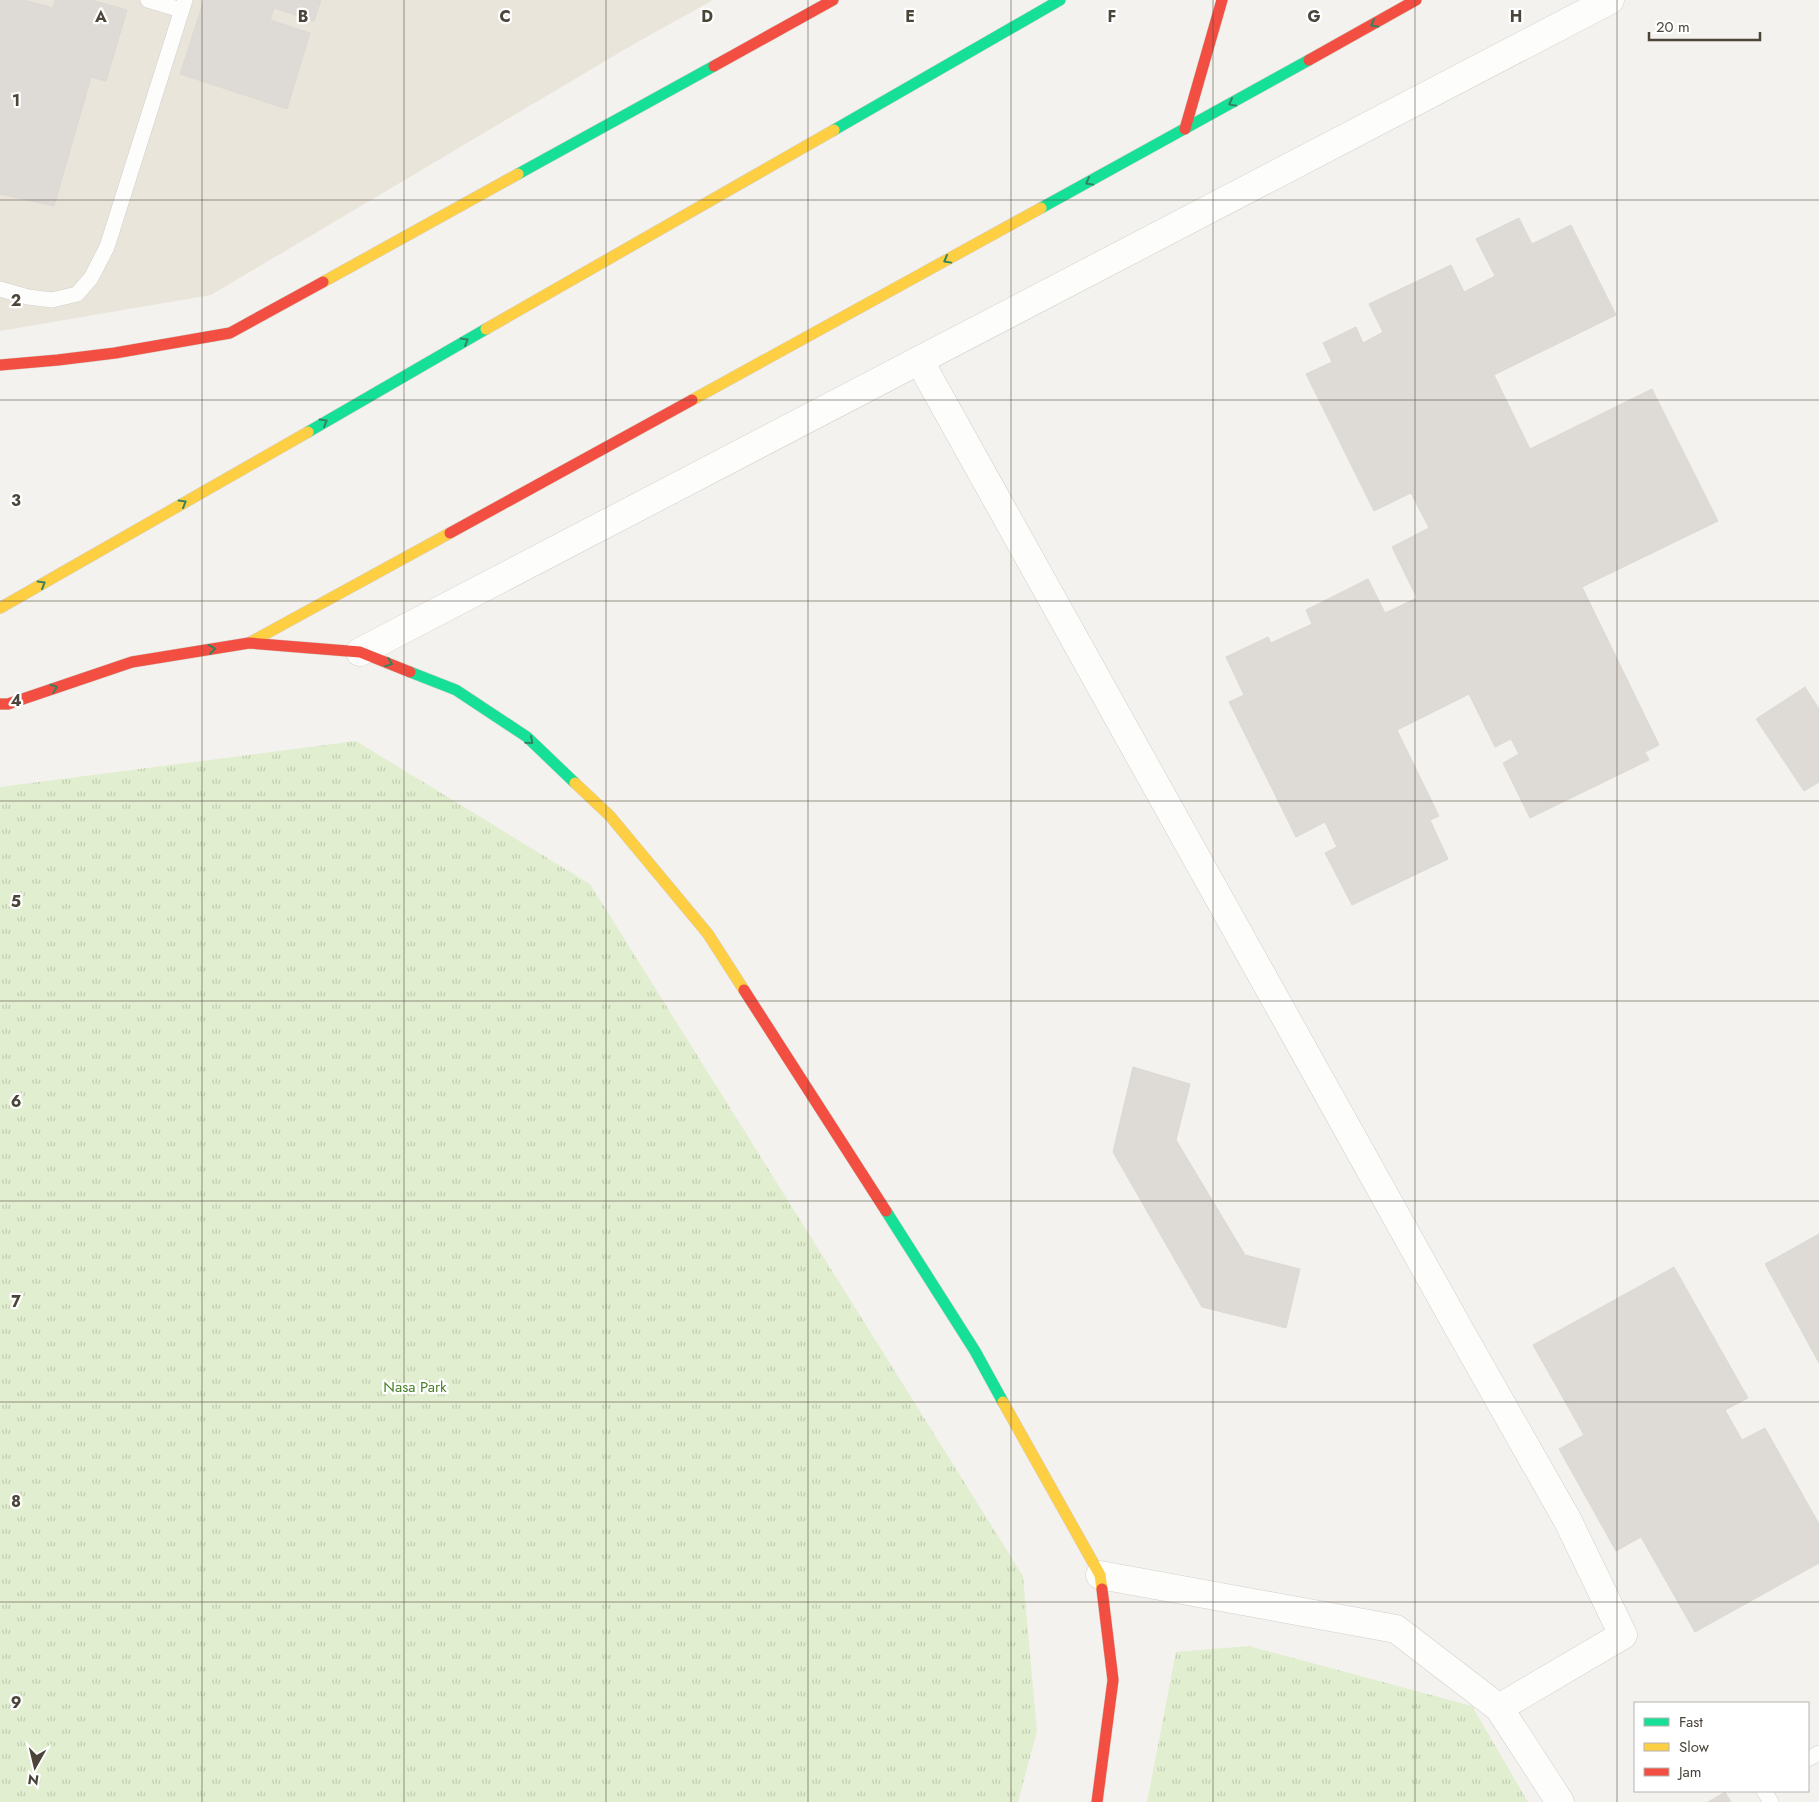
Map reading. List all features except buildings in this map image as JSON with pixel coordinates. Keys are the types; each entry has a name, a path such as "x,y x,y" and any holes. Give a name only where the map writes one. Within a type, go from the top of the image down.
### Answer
{"street":[{"path":"0,365 134,352 230,333 833,0"},
{"path":"0,608 1060,0"},
{"path":"1185,129 1222,0"},
{"path":"249,643 1185,129 1416,0"},
{"path":"360,652 1610,0"},
{"path":"918,360 1568,1521 1623,1635 1499,1708"},
{"path":"0,704 8,704 132,662 249,643 360,652 456,690 527,737 610,816 708,934 975,1351 1100,1575 1113,1680 1097,1802"},
{"path":"1100,1575 1396,1630 1499,1708 1560,1802"}],"lane":[{"path":"0,290 28,297 52,300 77,294 92,278 107,247 183,5 148,0"}],"shaded area":[{"path":"0,0 713,0 634,44 211,295 0,331"}],"green space":[{"name":"Nasa Park","path":"356,741 590,884 1023,1576 1037,1731 1018,1802 0,1802 0,787"},
{"path":"1249,1646 1472,1706 1528,1802 1147,1802 1176,1652"}],"traffic: fast":[{"path":"834,130 1060,0"},
{"path":"1041,208 1309,60"},
{"path":"518,174 714,66"},
{"path":"308,432 486,329"},
{"path":"410,672 456,690 527,737 575,783"},
{"path":"886,1211 975,1351 1003,1402"}],"traffic: slow":[{"path":"486,329 834,130"},
{"path":"323,282 518,174"},
{"path":"692,400 1041,208"},
{"path":"0,608 308,432"},
{"path":"249,643 450,533"},
{"path":"575,783 610,816 708,934 744,990"},
{"path":"1003,1402 1100,1575 1102,1589"}],"traffic: jam":[{"path":"714,66 833,0"},
{"path":"1185,129 1222,0"},
{"path":"1309,60 1416,0"},
{"path":"0,365 115,353 230,333 323,282"},
{"path":"450,533 692,400"},
{"path":"0,704 8,704 132,662 249,643 360,652 410,672"},
{"path":"744,990 886,1211"},
{"path":"1097,1802 1113,1680 1102,1589"}]}
